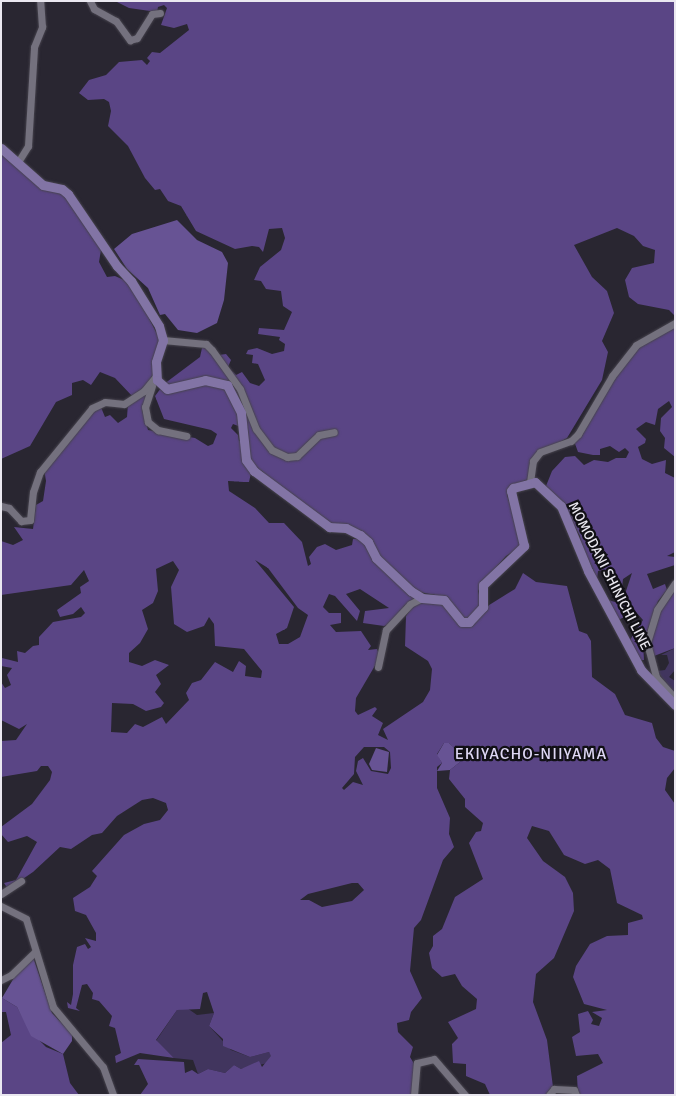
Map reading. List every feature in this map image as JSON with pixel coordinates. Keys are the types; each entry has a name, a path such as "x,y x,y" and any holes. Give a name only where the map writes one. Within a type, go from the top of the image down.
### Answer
{"main road":[{"path":"1,148 43,185 62,189 68,194 116,266 131,281 159,326 163,340 156,362 156,376 167,389 205,380 226,385 240,413 250,467 329,527 346,528 360,535 386,568 422,598 444,600 462,622 469,622 484,607 483,584 524,546 510,491 530,482"},
{"name":"MOMODANI SHINICHI LINE","path":"530,482 545,488 561,506 588,571 641,670 675,705"}],"street":[{"path":"18,162 28,146 34,47 42,27 40,1"},
{"path":"90,1 94,9 116,21 130,40 137,38 152,14 160,13"},
{"path":"530,482 534,461 540,452 571,441 578,434 612,376 636,345 675,323"},
{"path":"163,340 206,344 212,350 243,394 256,429 272,450 287,457 297,456 318,435 334,432"},
{"path":"156,376 146,402 148,422 158,430 186,436"},
{"path":"1,506 10,508 21,521 30,520 33,492 40,472 92,408 105,402 124,404 144,391 156,376"},
{"path":"675,583 657,610 647,643 656,677 675,698"},
{"path":"378,667 386,630 410,604 422,598"},
{"path":"1,894 21,881"},
{"path":"1,906 26,919 53,1007 103,1067 113,1095"},
{"path":"1,980 11,975 35,952"},
{"path":"414,1095 417,1063 434,1058 465,1095"},
{"path":"549,1095 554,1089 574,1090 576,1095"}],"shaded area":[{"path":"115,1 675,1 675,316 669,310 638,304 629,297 625,280 632,268 654,263 655,250 643,246 634,236 617,228 574,245 592,277 607,291 614,313 602,341 608,352 602,380 567,438 532,458 529,464 532,478 510,486 507,495 523,545 506,556 483,582 478,591 482,607 469,620 462,620 446,597 414,591 385,567 364,534 345,526 330,526 292,500 262,471 253,468 249,459 248,428 244,422 241,427 233,424 231,428 238,435 239,441 244,442 244,460 251,473 249,482 228,481 229,491 255,508 269,523 284,523 302,542 308,566 311,564 309,557 317,547 325,544 336,550 352,545 353,539 363,539 382,568 420,597 404,606 394,623 384,626 363,623 365,611 389,608 360,589 346,594 360,611 357,621 335,596 329,594 323,607 329,613 341,613 341,623 330,625 336,632 361,631 371,646 368,650 377,649 380,657 356,698 355,711 358,715 375,707 377,709 372,716 383,723 378,735 388,740 383,729 423,702 430,690 432,669 428,661 405,646 406,616 416,601 443,601 457,621 467,626 486,607 515,589 523,573 536,582 567,586 579,631 587,634 591,641 592,677 615,694 625,715 652,723 656,738 663,747 675,751 675,768 667,778 665,790 675,804 675,1095 578,1095 577,1076 603,1063 598,1054 576,1056 572,1037 580,1032 578,1014 588,1011 593,1020 591,1024 599,1026 602,1018 592,1012 607,1010 584,1004 573,977 576,966 590,944 607,936 628,935 628,923 643,919 642,915 617,903 610,869 598,860 585,864 564,855 549,831 532,826 527,838 543,861 565,877 573,893 574,911 554,958 536,974 533,1002 547,1040 553,1087 546,1095 490,1095 485,1084 466,1076 466,1064 453,1063 452,1044 458,1038 448,1022 476,1009 477,999 462,986 455,974 442,977 432,968 429,953 433,946 433,936 442,929 455,897 483,879 469,843 476,832 481,831 483,823 465,807 465,799 449,779 450,770 460,762 461,754 449,743 444,743 437,754 442,763 437,767 437,788 450,818 449,834 454,847 443,860 421,920 414,928 410,971 422,998 411,1012 409,1020 397,1023 398,1032 413,1047 410,1057 416,1067 412,1095 140,1095 148,1084 139,1065 134,1065 138,1059 184,1062 185,1073 192,1070 198,1074 208,1069 225,1073 234,1065 241,1069 259,1061 262,1067 271,1056 269,1052 250,1057 223,1046 223,1039 209,1026 214,1013 207,992 203,993 200,1009 177,1010 156,1040 174,1058 140,1053 116,1063 115,1056 121,1053 115,1028 109,1026 112,1016 99,1001 92,999 93,993 87,984 82,985 76,1008 80,1011 68,1008 67,1002 71,1005 73,994 73,965 77,947 85,944 88,949 91,947 85,938 96,941 96,933 86,915 75,911 73,898 90,887 97,876 92,871 124,835 144,824 160,820 168,810 166,803 153,798 142,800 117,816 102,833 92,835 71,849 60,847 33,872 8,889 4,883 16,880 37,842 27,836 8,842 1,834 1,827 32,804 50,780 52,772 48,766 41,766 37,771 1,777 1,741 16,740 27,724 19,729 1,720 1,682 5,688 11,685 7,675 12,668 1,666 2,658 18,662 17,651 25,653 33,646 39,645 39,637 53,622 81,617 85,613 81,607 73,614 60,617 57,610 81,593 80,587 89,581 84,570 71,585 1,595 1,541 13,545 23,540 14,527 33,529 36,505 43,501 46,481 44,469 94,408 100,405 105,417 110,415 118,423 127,417 128,403 145,392 151,382 142,410 148,430 195,438 208,446 213,444 217,434 211,430 164,419 155,396 164,384 200,357 202,348 212,346 219,355 226,354 231,360 228,367 236,375 242,372 250,383 259,386 265,380 258,364 252,363 253,355 246,354 248,350 257,348 272,354 284,351 285,344 279,340 280,337 258,334 259,328 284,330 292,312 283,306 281,291 266,289 261,281 254,280 260,267 281,250 285,238 282,228 269,229 263,252 259,247 252,246 235,249 196,231 181,206 168,201 160,189 155,190 145,178 128,146 108,126 111,111 109,102 104,99 88,100 79,93 89,80 106,75 119,62 142,60 147,65 150,61 147,58 152,52 160,53 189,30 187,24 174,28 161,25 167,8 164,5 158,7 157,12 129,8","holes":["255,560 268,568 298,608 308,615 300,637 288,644 279,644 276,634 287,628 294,607","173,561 179,570 171,587 174,624 187,632 204,626 209,617 214,624 215,646 244,649 262,671 261,678 245,676 246,666 239,661 233,672 215,662 201,680 192,683 186,693 189,700 166,724 162,717 143,727 135,724 127,733 111,732 112,703 133,704 146,711 161,707 164,703 155,692 161,684 156,675 169,665 155,660 142,666 129,662 129,653 140,643 148,629 142,610 153,603 158,591 156,569","364,747 384,747 390,752 391,768 388,774 371,771 363,758 358,761 356,771 363,785 353,782 344,790 342,788 354,774 355,757","352,883 358,883 364,890 352,901 322,907 309,900 300,900 308,894"]},
{"path":"1,154 69,199 101,250 99,262 107,277 115,276 131,283 159,338 152,376 144,389 133,397 115,378 100,372 91,385 83,380 72,383 72,395 56,402 30,446 1,459"},
{"path":"177,220 197,240 222,252 228,263 224,300 217,323 197,333 178,330 165,314 160,315 148,288 127,269 114,249 132,234"},
{"path":"675,326 675,457 664,448 665,438 660,431 661,418 672,407 669,401 658,409 655,425 646,422 636,429 646,439 645,443 638,447 642,459 652,464 666,460 665,473 675,478 675,552 667,556 675,557 675,565 647,574 653,589 665,584 667,590 658,601 643,643 644,660 639,660 630,640 643,620 636,612 618,620 608,600 615,602 624,597 632,573 623,579 622,588 613,574 604,570 598,571 597,579 581,543 580,536 563,505 546,486 552,471 565,457 575,456 584,465 594,460 608,462 616,458 626,458 629,452 625,448 619,452 610,446 600,449 600,455 578,452 574,441 633,352 642,343"},
{"path":"675,587 675,648 654,656 649,639 662,608"},
{"path":"675,648 675,670 669,677 675,681 675,695 657,671 665,670 669,663 667,655 661,655"},
{"path":"444,743 449,743 461,754 460,762 450,770 437,771 442,763 437,755"},
{"path":"376,748 389,752 387,772 372,770 369,764"},
{"path":"33,957 52,1013 72,1034 72,1041 63,1054 31,1036 17,1007 2,998 18,971"},
{"path":"2,998 17,1007 29,1030 46,1047 63,1054 70,1083 79,1095 1,1095 1,1043 11,1035 6,1012 1,1012"},
{"path":"187,1008 197,1015 214,1013 209,1026 231,1050 250,1057 269,1052 272,1056 268,1063 241,1069 234,1065 225,1073 208,1069 198,1074 193,1060 174,1058 156,1041 177,1010"}],"district":[{"name":"EKIYACHO-NIIYAMA","path":"531,754"}]}
